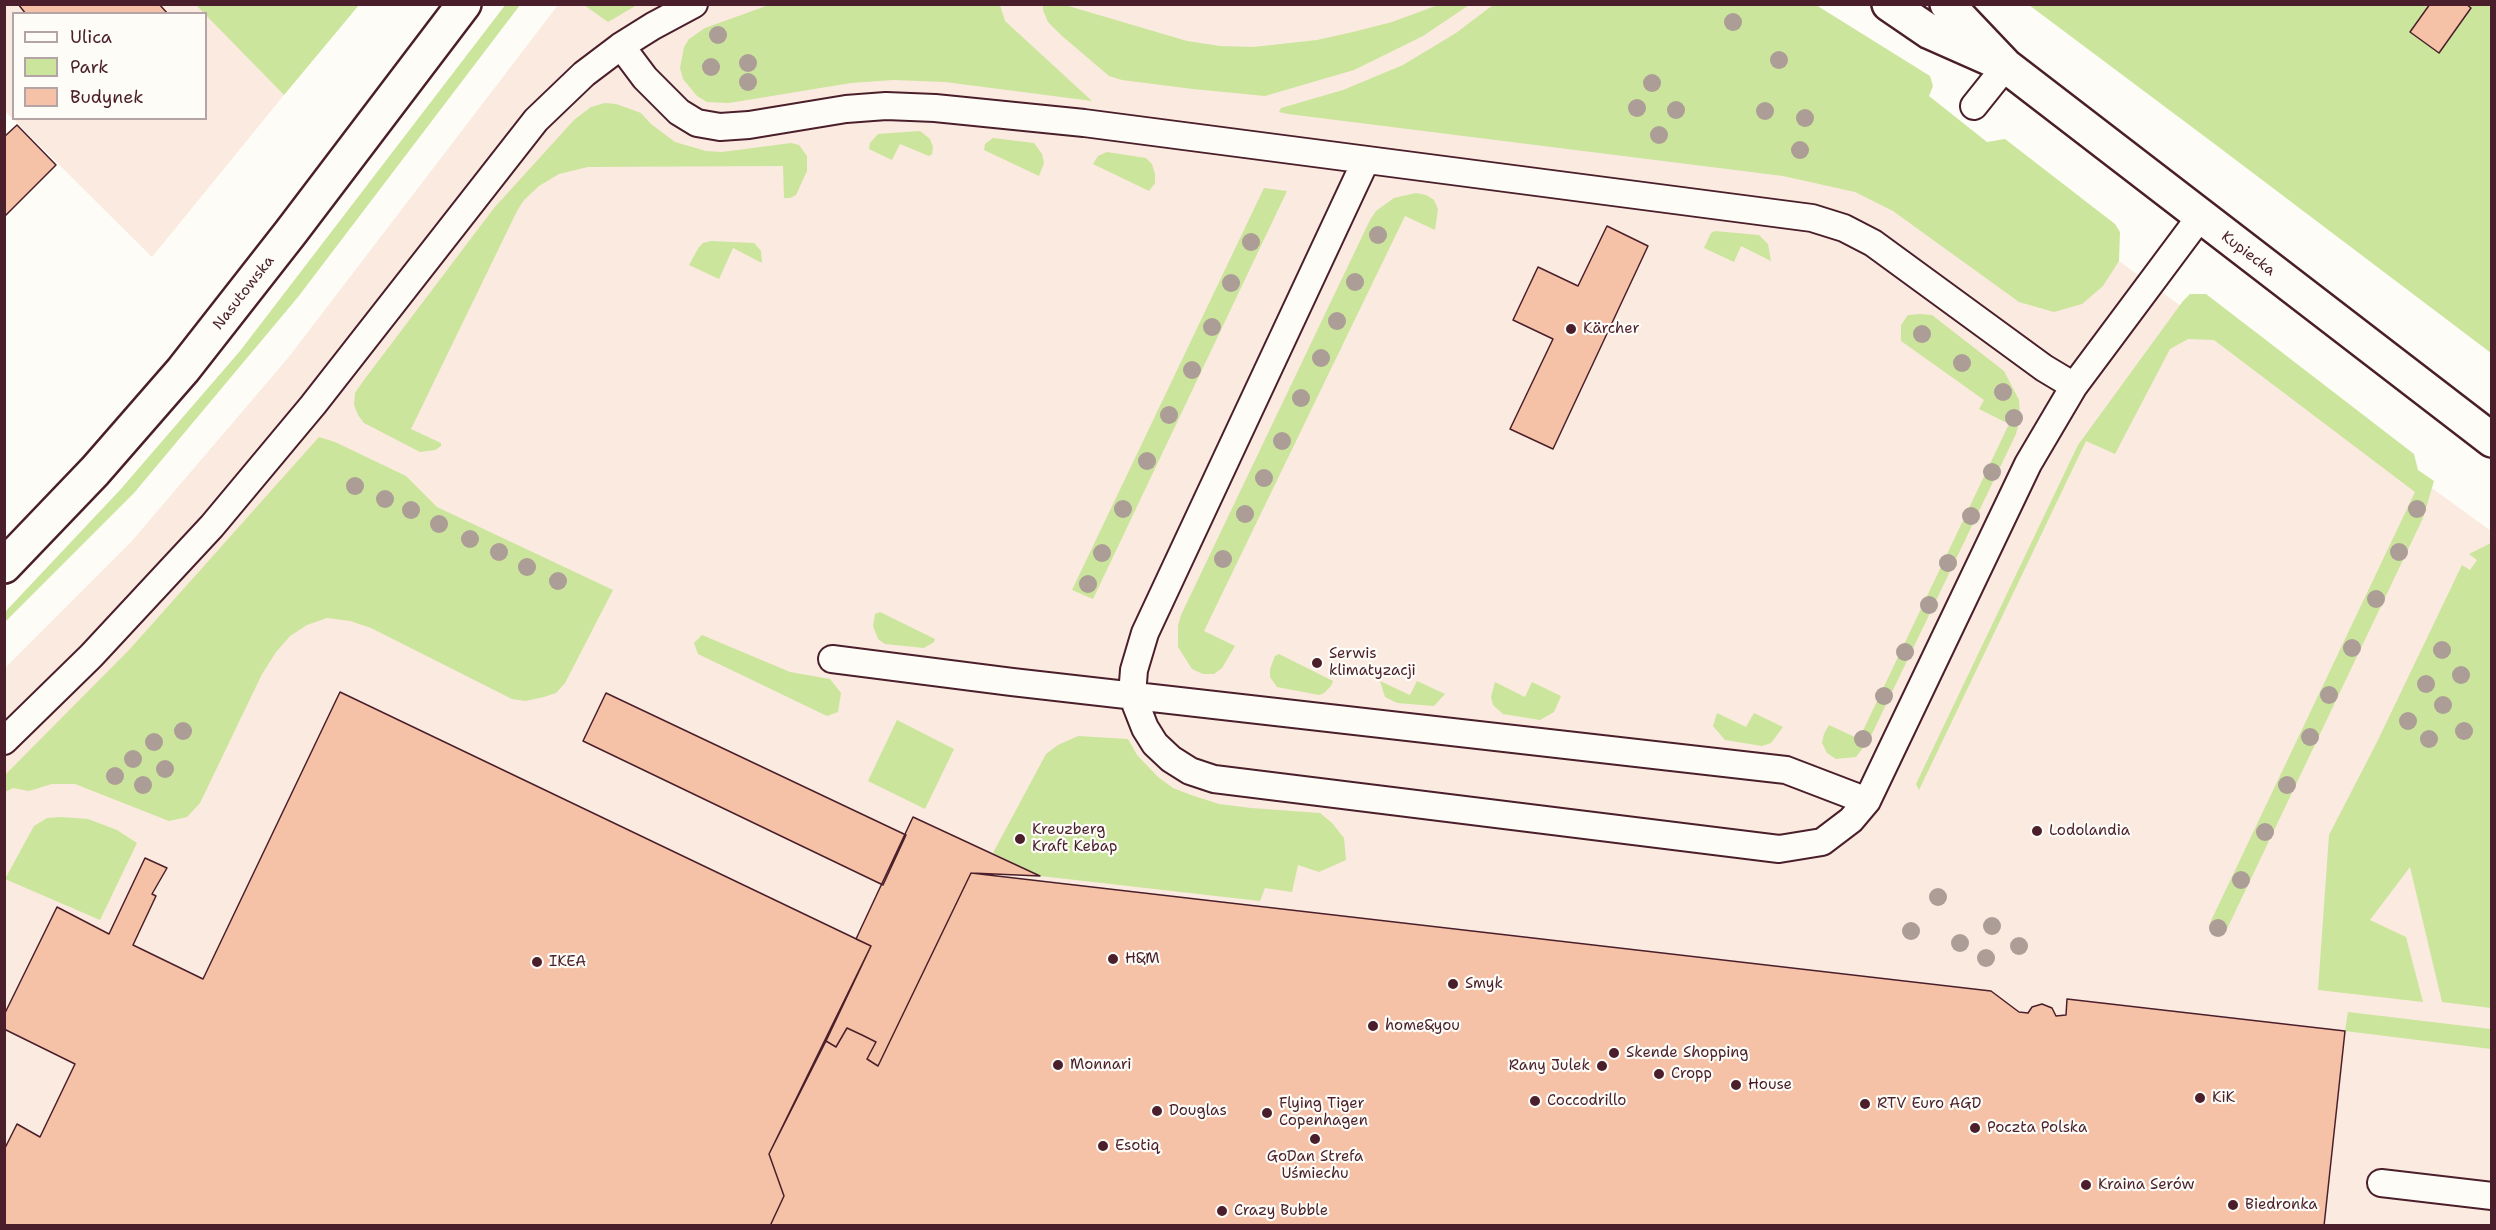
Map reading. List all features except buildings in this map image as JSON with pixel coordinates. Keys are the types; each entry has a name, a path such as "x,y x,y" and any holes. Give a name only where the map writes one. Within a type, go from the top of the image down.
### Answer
{"street":[{"name":"Nasutowska","path":"4,566 95,471 183,370 464,4"},
{"name":"Kupiecka","path":"1889,4 1930,33 2006,66"},
{"name":"Kupiecka","path":"1947,4 2006,66 2492,440"}],"lane":[{"path":"4,741 111,635 212,526 313,405 536,120 584,74 621,46 694,4"},
{"path":"621,46 645,78 679,112 697,123 720,127 749,125 846,109 886,106 935,108 1084,123 1801,216 1844,228 1873,243 2044,368 2074,386"},
{"path":"1974,106 2006,66"},
{"path":"1366,160 1145,633 1134,670 1132,696 1145,729 1155,744 1180,765 1214,779 1779,849 1822,842 1851,820 1867,801 2028,464 2074,386 2200,217"},
{"path":"832,659 1132,696 1786,770 1867,801"},
{"path":"2381,1183 2492,1196"}],"shaded area":[{"path":"196,4 204,12 12,12 12,118 5,111 4,5"},
{"path":"558,5 1766,5 2491,531 2491,1225 5,1226 5,668 131,542 288,358"},
{"path":"207,15 284,95 152,257 14,120 207,120"}],"green space":[{"path":"506,4 520,5 298,297 134,493 5,622 5,612 120,490 240,351"},
{"path":"196,5 359,5 284,95 207,16 207,12 203,12"},
{"path":"584,5 637,5 608,22"},
{"path":"769,5 1000,5 1005,21 1092,101 945,82 893,80 851,83 729,103 707,102 697,96 683,79 680,68 684,47 689,39 705,28"},
{"path":"1043,5 1065,5 1187,41 1220,46 1253,47 1317,40 1357,31 1392,22 1438,5 1469,5 1423,36 1354,70 1265,96 1122,80 1109,76 1048,22"},
{"path":"1493,5 1816,5 1930,76 1933,86 1929,96 1987,142 2005,139 2115,224 2120,232 2119,261 2103,286 2082,304 2054,312 2019,302 1893,211 1855,192 1783,176 1279,112 1281,108 1343,90 1403,65 1456,33"},
{"path":"2029,5 2491,5 2491,353 2212,142"},
{"path":"605,103 616,104 641,113 651,124 675,142 706,151 722,152 791,143 799,145 807,156 807,171 796,195 790,198 784,198 783,166 588,167 559,174 539,186 524,200 517,211 411,429 441,443 441,446 435,450 420,452 364,423 354,405 355,393 364,380 494,208 574,120 591,107"},
{"path":"920,131 930,139 933,147 932,154 929,156 900,144 892,160 869,149 870,143 878,134"},
{"path":"993,138 1034,143 1042,154 1044,163 1039,176 984,150 985,144"},
{"path":"1107,152 1146,158 1152,164 1155,174 1155,183 1149,191 1093,164 1098,156"},
{"path":"1264,188 1287,191 1093,599 1072,590"},
{"path":"1416,193 1434,200 1438,209 1435,230 1405,216 1204,631 1235,646 1222,668 1214,674 1203,674 1192,669 1178,647 1178,626 1181,615 1370,220 1376,211 1394,198"},
{"path":"1715,231 1759,235 1768,244 1771,261 1741,246 1734,262 1704,248 1711,233"},
{"path":"711,241 754,243 761,251 762,263 733,248 719,279 689,265 699,247"},
{"path":"2190,294 2206,294 2414,454 2418,470 2434,481 2423,518 2226,931 2210,923 2415,492 2214,340 2188,339 2170,349 2115,454 2086,441 1919,790 1916,784 2078,445"},
{"path":"1908,315 1932,315 2004,371 2019,400 2020,418 2016,434 1869,740 1856,757 1836,759 1827,753 1822,743 1824,734 1829,725 1859,739 2009,424 1979,409 1984,400 1901,341 1901,325"},
{"path":"319,437 335,442 406,476 437,507 613,590 565,683 556,693 544,697 525,701 512,699 371,628 350,621 327,618 307,625 290,636 276,652 262,674 200,803 187,817 169,821 75,784 52,784 29,791 13,788 5,792 5,775 129,650"},
{"path":"2491,543 2491,1008 2442,1002 2410,867 2370,920 2406,937 2423,1002 2318,990 2329,835 2377,742 2462,565 2470,570 2477,560 2469,554"},
{"path":"880,612 935,639 934,642 924,648 885,644 878,639 873,626 875,614"},
{"path":"702,635 790,672 830,679 841,693 838,712 827,716 698,654 694,643"},
{"path":"1279,654 1333,681 1331,686 1319,695 1277,687 1270,677 1270,669 1275,656"},
{"path":"1380,681 1410,695 1417,681 1445,694 1434,706 1397,703 1385,697"},
{"path":"1495,682 1525,697 1532,682 1561,696 1554,712 1540,720 1503,714 1493,705 1491,697"},
{"path":"1717,713 1746,727 1754,713 1783,727 1771,743 1762,746 1725,740 1713,726"},
{"path":"897,720 954,749 925,809 868,781"},
{"path":"1078,736 1128,739 1137,755 1158,777 1173,788 1219,804 1320,813 1344,838 1346,860 1319,872 1298,865 1292,892 1265,888 1260,901 1040,876 993,853 1046,754 1058,745"},
{"path":"47,818 88,819 117,830 137,843 100,920 5,879 34,826"},
{"path":"2348,1012 2491,1029 2491,1049 2345,1031"}],"place":[{"name":"Kärcher","path":"1571,329"},
{"name":"Serwis klimatyzacji","path":"1317,663"},
{"name":"Lodolandia","path":"2037,831"},
{"name":"Kreuzberg Kraft Kebap","path":"1020,839"},
{"name":"H&M","path":"1113,959"},
{"name":"IKEA","path":"537,962"},
{"name":"Smyk","path":"1453,984"},
{"name":"home&you","path":"1373,1026"},
{"name":"Skende Shopping","path":"1614,1053"},
{"name":"Monnari","path":"1058,1065"},
{"name":"Rany Julek","path":"1602,1066"},
{"name":"Cropp","path":"1659,1074"},
{"name":"House","path":"1736,1085"},
{"name":"KiK","path":"2200,1098"},
{"name":"Coccodrillo","path":"1535,1101"},
{"name":"RTV Euro AGD","path":"1865,1104"},
{"name":"Douglas","path":"1157,1111"},
{"name":"Flying Tiger Copenhagen","path":"1267,1113"},
{"name":"Poczta Polska","path":"1975,1128"},
{"name":"GoDan Strefa Uśmiechu","path":"1315,1139"},
{"name":"Esotiq","path":"1103,1146"},
{"name":"Kraina Serów","path":"2086,1185"},
{"name":"Biedronka","path":"2233,1205"},
{"name":"Crazy Bubble","path":"1222,1211"}]}
